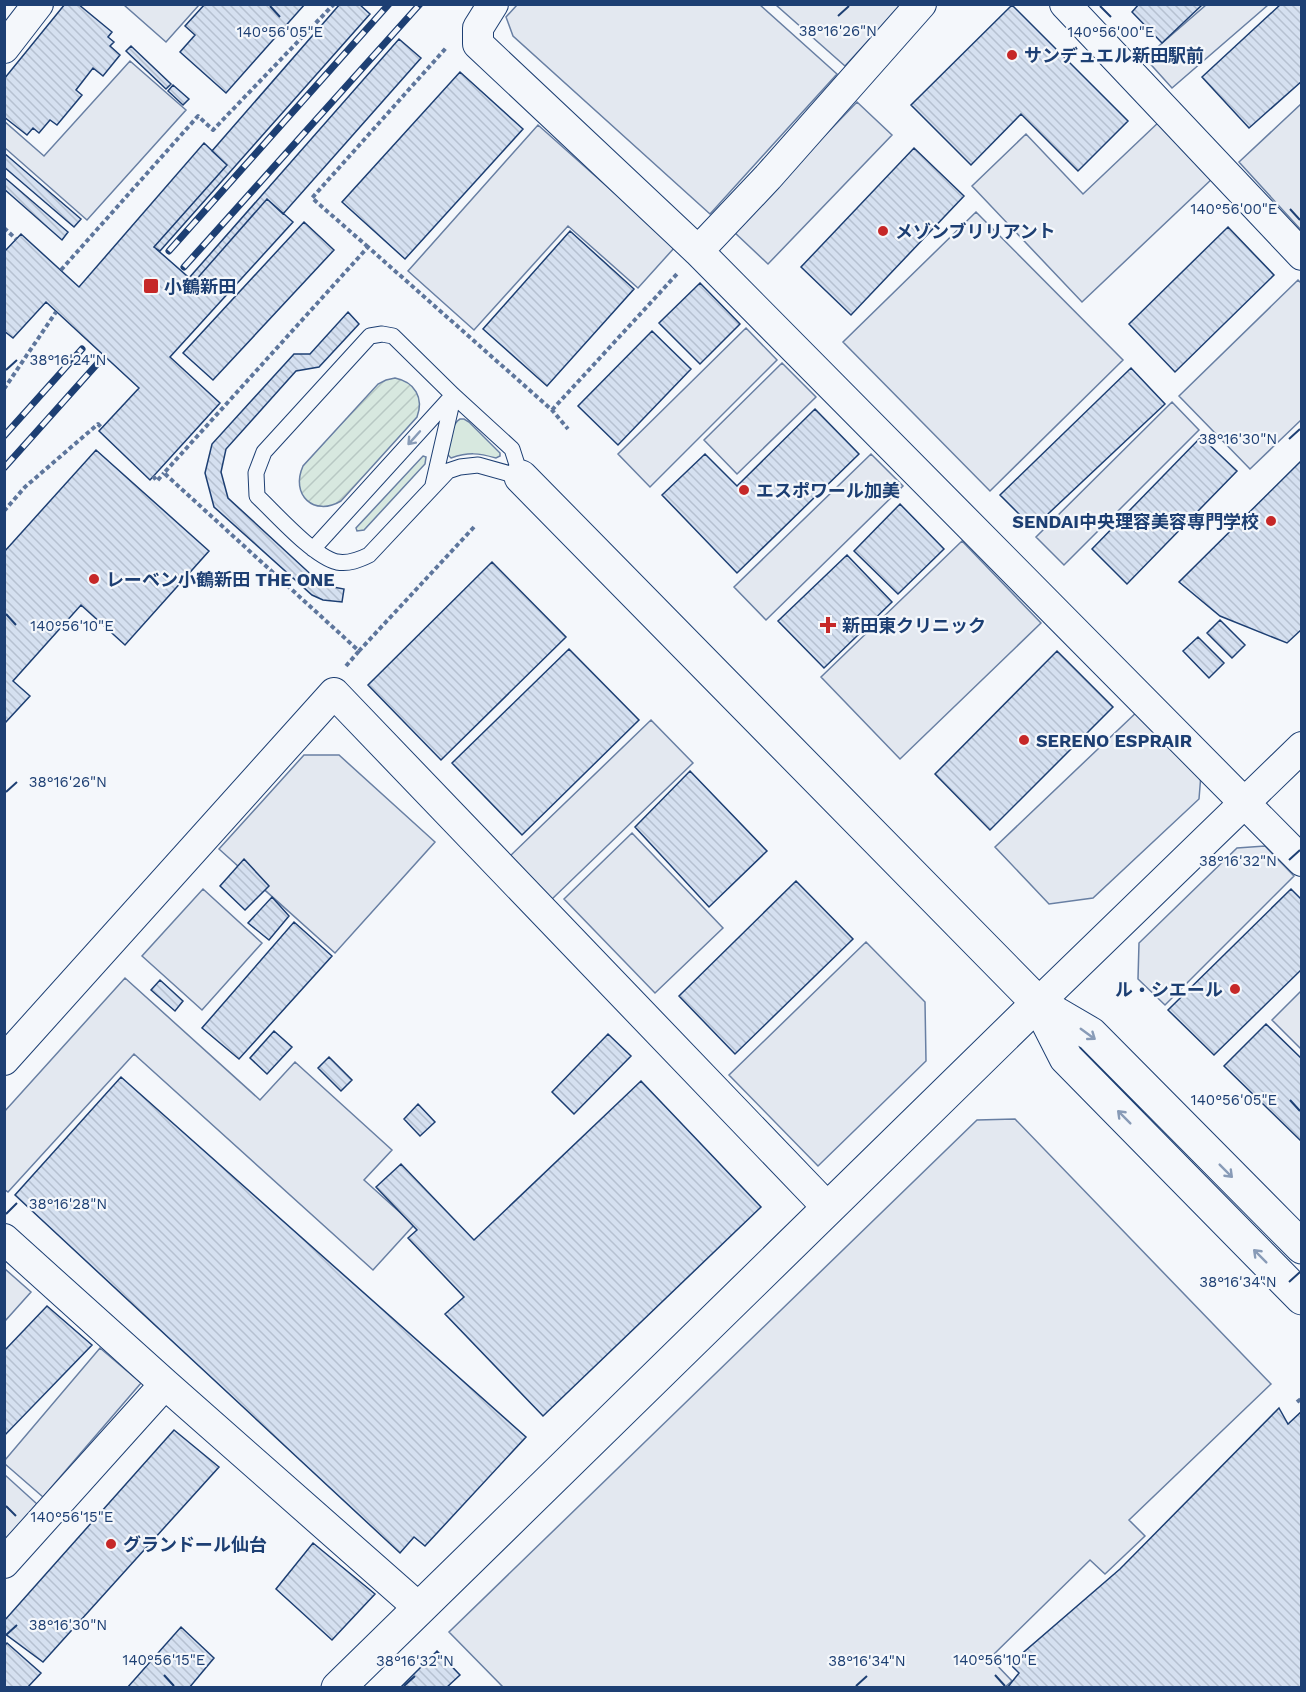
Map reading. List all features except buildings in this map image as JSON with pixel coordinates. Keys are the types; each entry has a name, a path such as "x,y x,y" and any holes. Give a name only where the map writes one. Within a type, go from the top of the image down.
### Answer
{"street":[{"path":"4,48 38,4"},
{"path":"493,4 478,28 478,44 698,251 1302,861"},
{"path":"698,251 768,177 921,4"},
{"path":"1065,4 1302,255"},
{"path":"521,477 1038,1004 1091,1034 1302,1247"},
{"path":"4,1060 334,693 829,1209"},
{"path":"338,1688 1302,747"},
{"path":"1038,1004 1066,1058 1302,1298"},
{"path":"4,1239 419,1608"},
{"path":"4,1563 165,1384"}],"lane":[{"path":"382,334 393,336 512,449 521,477 478,465 448,471 369,555 355,562 336,562 313,549 257,496 256,473 264,452 370,336 382,334"},
{"path":"432,488 453,395"},
{"path":"313,549 453,395"}],"path":[{"path":"61,270 198,116 213,130 334,4"},
{"path":"451,43 312,198 552,410 568,429"},
{"path":"4,228 16,239"},
{"path":"153,476 157,481 368,247"},
{"path":"552,410 698,251"},
{"path":"4,389 56,312"},
{"path":"4,511 25,487 98,424 102,428"},
{"path":"164,473 359,651 474,528"},
{"path":"1297,1402 1302,1398"}],"shaded area":[{"path":"124,5 199,5 166,42"},
{"path":"517,5 760,5 837,74 710,214 513,36 506,17"},
{"path":"776,5 901,5 845,66"},
{"path":"1206,5 1268,5 1172,88 1145,58"},
{"path":"130,61 186,110 87,220 5,148 5,122 44,156"},
{"path":"857,102 892,135 768,264 733,231"},
{"path":"1301,104 1301,230 1239,162"},
{"path":"1161,120 1214,177 1082,302 972,186 1026,134 1083,194"},
{"path":"538,125 675,247 638,288 568,226 474,330 408,271"},
{"path":"976,212 1123,360 990,491 843,342"},
{"path":"1298,280 1302,284 1301,420 1250,469 1179,396"},
{"path":"746,328 777,360 650,487 618,454"},
{"path":"782,363 816,397 737,474 704,440"},
{"path":"395,378 408,383 416,392 419,403 417,417 341,501 331,505 314,505 302,494 300,476 303,466 378,384"},
{"path":"1172,402 1199,430 1064,565 1036,537"},
{"path":"460,419 469,422 500,453 500,456 496,458 468,454 451,458 448,455 451,435 454,425"},
{"path":"871,454 903,486 766,620 734,587"},
{"path":"423,456 426,457 425,464 364,530 357,531 356,528"},
{"path":"962,541 1041,623 900,759 821,677"},
{"path":"1140,709 1201,774 1199,799 1093,898 1049,904 995,847"},
{"path":"651,720 693,763 551,900 509,857"},
{"path":"304,755 339,755 435,842 335,953 219,849"},
{"path":"632,833 723,928 655,993 564,899"},
{"path":"1265,846 1294,876 1165,1005 1138,979 1139,943 1237,848"},
{"path":"203,889 262,943 202,1010 142,956"},
{"path":"866,942 925,1002 926,1061 818,1166 729,1075"},
{"path":"125,978 260,1100 295,1062 392,1150 364,1180 414,1225 373,1270 134,1054 8,1192 4,1189 4,1112"},
{"path":"1301,991 1301,1049 1272,1020"},
{"path":"1015,1119 1271,1384 1129,1520 1145,1536 1105,1574 1090,1560 990,1658 1012,1681 1005,1687 503,1687 449,1632 977,1120"},
{"path":"5,1269 31,1292 5,1321"},
{"path":"100,1348 141,1383 43,1497 5,1464 5,1460"},
{"path":"5,1475 37,1504 5,1541"}],"railway":[{"path":"169,251 389,4"},
{"path":"184,267 420,4"},
{"path":"4,436 82,349"},
{"path":"4,468 98,363"}],"place":[{"name":"サンデュエル新田駅前","path":"1012,55"},
{"name":"メゾンブリリアント","path":"883,231"},
{"name":"小鶴新田","path":"151,286"},
{"name":"エスポワール加美","path":"744,490"},
{"name":"SENDAI中央理容美容専門学校","path":"1271,521"},
{"name":"レーベン小鶴新田 THE ONE","path":"94,579"},
{"name":"新田東クリニック","path":"828,625"},
{"name":"SERENO ESPRAIR","path":"1024,740"},
{"name":"ル・シエール","path":"1235,989"},
{"name":"グランドール仙台","path":"111,1544"}]}
